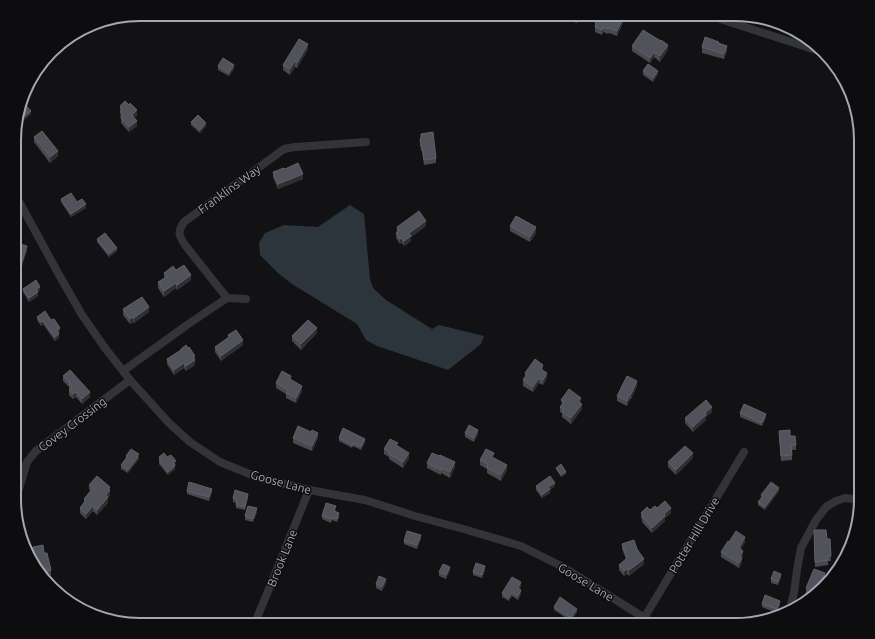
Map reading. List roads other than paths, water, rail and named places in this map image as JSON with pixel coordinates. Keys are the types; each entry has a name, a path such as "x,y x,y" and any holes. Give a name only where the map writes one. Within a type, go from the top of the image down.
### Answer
{"street":[{"path":"728,21 809,48"},
{"name":"Franklins Way","path":"227,298 179,236 180,228 184,222 284,149 366,142"},
{"name":"Goose Lane","path":"21,205 82,315 122,371 170,423 190,442 220,462 257,477 309,490 365,500 521,546 562,567 644,618"},
{"path":"122,371 227,298 246,300"},
{"name":"Covey Crossing","path":"21,483 28,462 36,451 130,380"},
{"name":"Potter Hill Drive","path":"644,618 744,452"},
{"name":"Brook Lane","path":"257,618 309,490"},
{"path":"791,604 802,548 816,520 826,507 836,501 845,498 854,499"}]}
